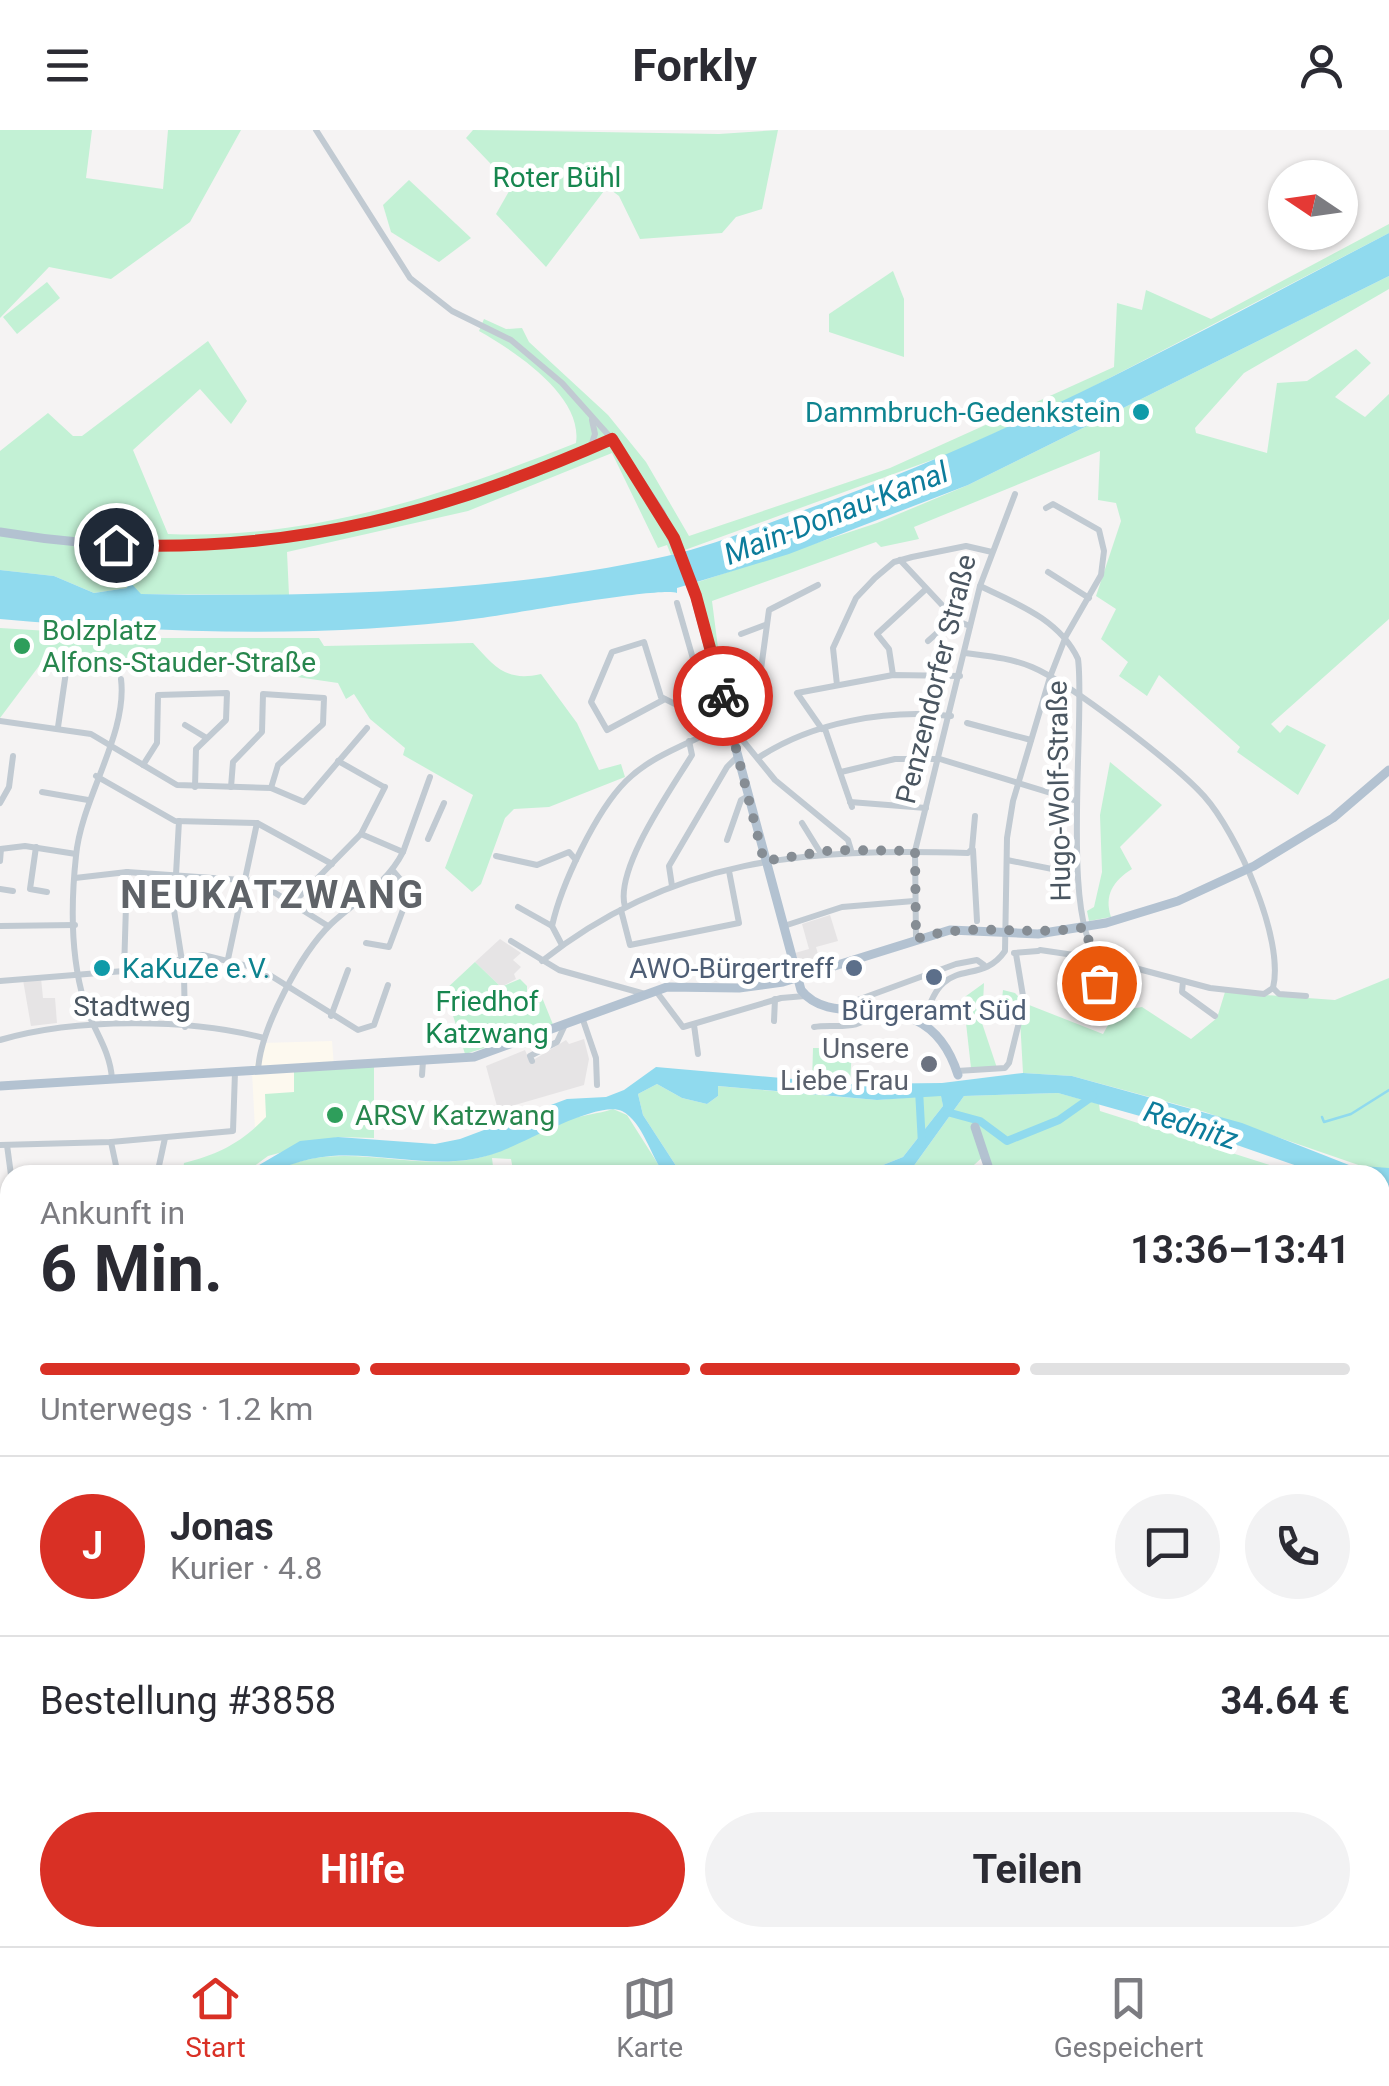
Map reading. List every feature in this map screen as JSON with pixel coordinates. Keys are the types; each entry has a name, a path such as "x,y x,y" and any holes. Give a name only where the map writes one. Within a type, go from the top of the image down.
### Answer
{"main road":[{"path":"0,532 152,546 291,538 428,510 612,439 674,538 699,606 764,861 805,996 924,1024 943,1040 957,1073"},
{"path":"0,1086 486,1054 654,994 695,986 744,988 798,978 960,928 1038,934 1086,927 1171,904 1246,871 1333,818 1389,770"},
{"path":"975,1127 988,1165"}],"street":[{"path":"316,130 383,242 414,282 452,311 505,336 587,410 612,439"},
{"path":"587,410 596,434 587,450"},
{"name":"Penzendorfer Straße","path":"916,939 915,851 980,586 1015,494"},
{"path":"924,1024 937,986 951,976 996,962 1006,951 1007,860 1018,784 1050,676 1104,564 1099,530 1054,504 1046,508"},
{"path":"836,684 831,654 856,598 900,560 960,546 992,552"},
{"path":"900,560 954,618 970,626"},
{"path":"1048,572 1090,598"},
{"path":"719,689 760,669 765,625 774,606 818,585"},
{"path":"980,586 1048,622 1066,636"},
{"path":"893,675 889,649 878,634 926,589"},
{"path":"678,603 702,690 693,713 699,736"},
{"path":"928,641 954,618"},
{"path":"741,634 765,625"},
{"name":"Hugo-Wolf-Straße","path":"1066,636 1078,659 1078,874 1090,948 1099,960 1100,988 1072,978"},
{"path":"665,699 608,730 592,702 612,652 644,642 665,699 693,713"},
{"path":"964,652 1018,662 1050,676 1204,796 1224,824 1264,914 1274,962 1273,988 1278,994 1306,996"},
{"path":"58,727 66,672"},
{"path":"926,808 851,804 824,729 797,693 893,675 960,676"},
{"path":"112,1079 108,1053 94,1026 78,975 75,878 88,800 120,704 121,679"},
{"path":"143,766 157,743 158,695 227,694 226,720 196,749 195,787"},
{"path":"231,787 233,762 261,734 263,694 324,698 324,721 278,765 271,788"},
{"path":"758,758 824,729 881,716 951,716"},
{"path":"0,721 58,727 109,743 167,781 195,787 271,788 304,802 367,728"},
{"path":"967,723 1031,740"},
{"path":"552,926 558,898 576,860 623,784 699,736 727,724"},
{"path":"186,725 205,737"},
{"path":"740,737 775,780 848,840 851,850"},
{"path":"689,742 692,755 628,875 622,897 629,949 738,923 728,871"},
{"path":"0,804 10,787 13,756"},
{"path":"672,886 668,866 726,767 737,757"},
{"path":"842,772 895,759 940,758 1077,801"},
{"path":"293,903 361,834 385,787 338,760"},
{"path":"96,776 179,821 257,823 332,864"},
{"path":"258,1071 264,1038 288,988 328,926 394,872 430,777"},
{"path":"42,792 88,800"},
{"path":"728,840 741,800 748,796"},
{"path":"428,839 444,803"},
{"path":"421,808 439,816"},
{"path":"976,816 972,849 977,922"},
{"path":"179,821 174,910 182,957 184,1027"},
{"path":"228,959 257,823"},
{"path":"802,824 820,852"},
{"path":"361,834 404,852"},
{"path":"0,861 1,849 36,847 76,854"},
{"path":"36,847 30,889 47,892"},
{"path":"542,961 623,908 672,886 764,861 851,850 968,853 972,849"},
{"path":"496,856 537,866 560,853 569,852 576,860"},
{"path":"1007,860 1078,874"},
{"path":"75,878 127,872 244,879 265,884 328,926"},
{"path":"124,971 127,872"},
{"path":"366,942 390,947 404,914 410,891 394,872"},
{"path":"0,889 13,891"},
{"path":"782,926 827,910 914,901"},
{"path":"518,907 552,926 562,945"},
{"path":"0,926 75,925"},
{"path":"511,940 542,961 585,980 654,994 683,1027 775,1000 805,996"},
{"path":"1006,951 1039,951 1099,960 1183,981 1264,994 1273,988"},
{"path":"957,1073 1005,1068 1009,1063 1024,1002 1016,954"},
{"path":"0,980 124,971 182,957 228,959 260,969 331,1016 367,1029 374,1025 388,986"},
{"path":"840,1006 956,964 976,960 984,966"},
{"path":"331,1016 348,970"},
{"path":"1183,981 1182,992 1215,1016"},
{"path":"774,1021 779,1010 775,1000"},
{"path":"814,1027 844,1027 868,1020 873,1011"},
{"path":"583,1020 596,1058 597,1085"},
{"path":"694,1025 698,1054"},
{"name":"Stadtweg","path":"0,1040 46,1029 94,1026 225,1029 264,1038"},
{"path":"532,1061 530,1056 557,1042 564,1027"},
{"path":"422,1075 423,1061"},
{"path":"4,1145 112,1142 234,1131 235,1072"},
{"path":"159,1165 165,1138"},
{"path":"112,1142 116,1165"}],"shaded area":[{"path":"830,915 838,941 816,947 821,965 802,968 795,953 809,949 802,924"},
{"path":"500,939 521,953 513,960 521,967 514,974 516,979 501,987 475,962"},
{"path":"41,978 43,998 55,998 57,1023 31,1026 23,980"},
{"path":"584,1039 589,1059 584,1085 498,1110 486,1066 525,1050 530,1062 566,1040 569,1044"},
{"path":"332,1041 334,1067 294,1093 255,1129 252,1072 262,1043"}],"green space":[{"path":"0,130 92,130 86,178 163,189 168,130 241,130 190,222 111,279 49,267 0,318"},
{"name":"Roter Bühl","path":"473,130 719,134 778,130 762,209 736,217 722,233 640,239 619,196 607,187 546,267 496,214 512,186 466,138"},
{"path":"409,180 471,238 439,262 391,232 383,205"},
{"path":"1389,224 1389,233 1358,249 1358,241"},
{"path":"1340,250 1356,250 1073,397 954,452 671,555 667,545 658,548 612,453 468,511 287,552 289,595 140,594 128,581 127,588 94,593 54,576 0,570 0,451 48,413 73,436 82,436 208,341 247,401 231,424 200,389 133,450 168,534 274,530 325,522 427,496 576,443 569,409 558,392 528,363 479,331 484,319 506,329 522,328 529,342 608,415 646,462 689,536 890,468 1114,367 1117,303 1142,310 1146,290 1211,319"},
{"path":"893,271 904,299 904,357 829,332 829,314"},
{"path":"1389,276 1389,289 1244,373 1195,428 1196,433 1267,453 1277,383 1307,381 1356,349 1371,363 1335,397 1365,417 1389,394 1389,619 1271,724 1280,733 1287,725 1326,745 1298,795 1237,752 1240,747 1159,675 1147,696 1119,676 1128,662 1101,639 1116,609 1096,596 1121,521 1116,503 1098,500 1100,451 914,527 919,539 881,547 876,542 712,601 722,679 702,601 692,584 877,523 968,485"},
{"path":"47,282 60,298 17,334 3,317"},
{"path":"0,628 162,638 319,638 324,646 473,643 510,674 541,674 577,723 599,770 621,764 625,777 549,807 514,809 505,818 481,884 472,892 445,868 473,795 403,755 405,748 370,719 354,694 346,699 338,683 242,669 45,658 0,718"},
{"path":"1110,762 1162,805 1120,847 1132,869 1112,889 1111,917 1089,921 1087,911 1094,907 1102,872 1100,815"},
{"name":"Friedhof Katzwang","path":"475,962 501,987 520,979 527,986 527,994 539,990 554,1027 465,1054 445,990"},
{"path":"1389,978 1389,1165 1359,1165 1205,1112 1072,1076 1023,1073 1020,1019 1000,1017 1003,990 1015,993 1024,1003 1103,1034 1116,1011 1142,1007 1191,1039 1217,1018 1225,992 1335,1000"},
{"path":"984,983 982,1023 997,1068 971,1068 966,1023 945,1022 944,1012"},
{"path":"813,1048 852,1048 850,1084 812,1083"},
{"name":"ARSV Katzwang","path":"374,1064 374,1138 338,1137 268,1156 256,1165 184,1165 248,1134 266,1117 265,1094 294,1092 294,1069"},
{"path":"657,1084 682,1098 707,1104 718,1096 717,1086 877,1100 941,1095 943,1106 903,1157 883,1165 676,1165 643,1115 638,1094"},
{"path":"1058,1093 1099,1104 1100,1111 1270,1165 990,1165 986,1154 974,1165 914,1165 964,1096"},
{"path":"613,1109 627,1115 659,1165 512,1165 511,1159 492,1158 493,1165 290,1165 340,1156 467,1160 493,1153 567,1120"}],"water":[{"name":"Main-Donau-Kanal","path":"1389,233 1389,276 968,485 789,554 677,588 677,593 645,593 481,618 362,629 241,632 0,619 0,570 54,576 94,593 127,588 128,580 141,594 272,595 471,586 602,569 667,556 810,508 959,449 1176,345"},
{"path":"656,1067 850,1084 942,1083 1023,1073 1072,1076 1242,1123 1349,1165 1294,1165 1211,1136 1058,1093 964,1096 914,1165 883,1165 903,1157 943,1106 941,1096 877,1100 718,1086 718,1096 707,1104 682,1098 657,1084 638,1094 643,1115 676,1165 658,1165 636,1123 622,1111 611,1109 580,1117 478,1158 436,1161 331,1156 290,1165 259,1165 300,1141 338,1137 435,1144 460,1139 567,1099 606,1097 624,1090"}],"waterway":[{"name":"Rednitz","path":"919,1090 922,1144"},
{"path":"1322,1117 1324,1122 1351,1114 1389,1090"},
{"name":"Rednitz","path":"947,1112 980,1121 1007,1141 1059,1120 1093,1096"}],"way so far":[{"path":"723,696 764,861 834,850 915,851 916,939 945,930 970,928 1038,934 1086,927 1090,948 1101,959 1096,960 1099,983"}],"place":[{"name":"Dammbruch-Gedenkstein","path":"1141,412"},
{"name":"Bolzplatz Alfons-Stauder-Straße","path":"22,646"},
{"name":"KaKuZe e.V.","path":"102,968"},
{"name":"AWO-Bürgertreff","path":"854,968"},
{"name":"Bürgeramt Süd","path":"934,977"},
{"name":"Unsere Liebe Frau","path":"929,1064"},
{"name":"ARSV Katzwang","path":"335,1115"}],"district":[{"name":"NEUKATZWANG","path":"273,895"}],"route":[{"path":"116,545 246,543 377,524 476,495 612,439 674,538 696,596 723,696"}]}
